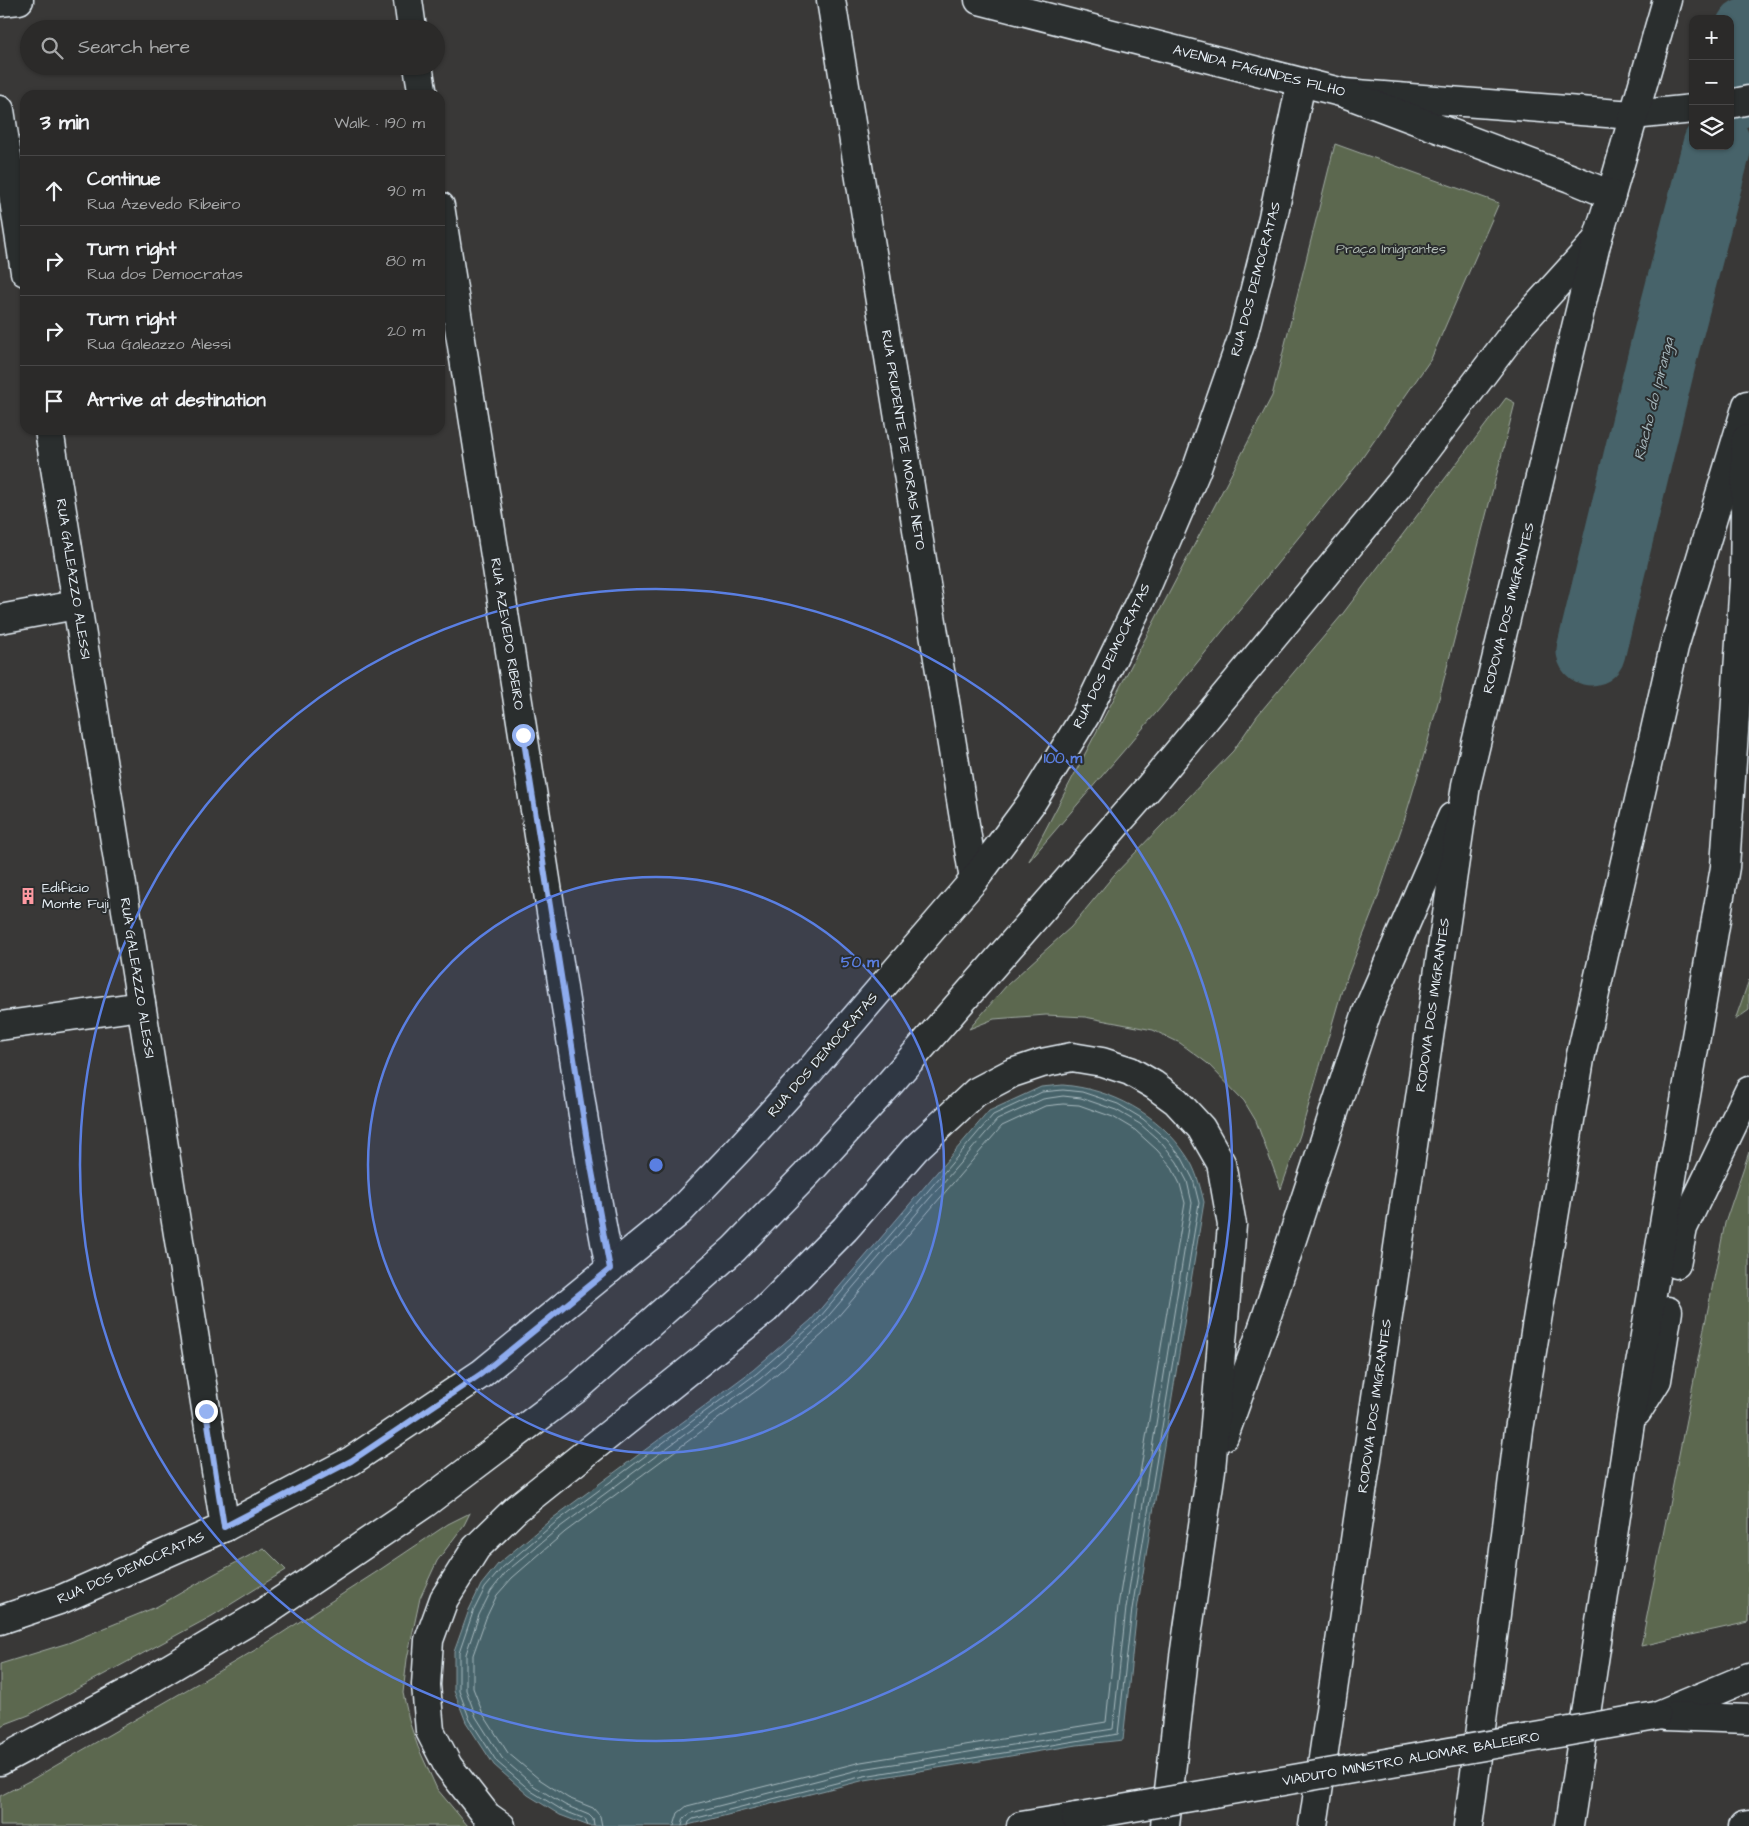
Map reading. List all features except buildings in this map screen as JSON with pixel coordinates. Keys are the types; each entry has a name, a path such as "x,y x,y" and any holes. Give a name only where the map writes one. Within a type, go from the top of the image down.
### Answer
{"main road":[{"path":"0,2 19,0"},
{"path":"408,0 411,20"},
{"name":"RUA PRUDENTE DE MORAIS NETO","path":"831,0 974,880"},
{"name":"AVENIDA FAGUNDES FILHO","path":"979,0 1344,94 1633,115 1689,109"},
{"name":"RODOVIA DOS IMIGRANTES","path":"1313,1826 1466,785 1597,240 1667,0"},
{"path":"419,75 421,90"},
{"name":"RUA DOS DEMOCRATAS","path":"0,1620 62,1599 224,1527 351,1461 481,1374 678,1213 808,1073 974,880 1032,802 1084,716 1143,595 1196,471 1242,336 1272,222 1301,83"},
{"path":"1344,94 1570,178 1611,196"},
{"path":"1734,103 1749,100"},
{"path":"0,110 20,240"},
{"name":"RUA AZEVEDO RIBEIRO","path":"445,238 590,1156 610,1269"},
{"path":"0,1760 130,1691 263,1614 424,1504 576,1389 734,1249 806,1175 891,1082 1150,786 1399,485 1519,326 1597,240"},
{"path":"1569,1826 1630,1424 1725,867 1744,581 1748,402"},
{"path":"1468,1826 1519,1430 1580,1059 1674,647 1748,402"},
{"name":"RUA GALEAZZO ALESSI","path":"50,435 224,1527"},
{"path":"0,619 76,606"},
{"path":"1211,1470 1264,1324 1367,1012 1466,785"},
{"path":"0,1026 141,1006"},
{"path":"501,1826 486,1816 448,1766 430,1731 426,1685 429,1640 444,1599 476,1548 516,1509 766,1309 845,1229 915,1149 976,1092 1012,1073 1042,1063 1072,1057 1102,1062 1130,1071 1154,1085 1176,1102 1201,1128 1221,1163 1232,1225 1211,1470 1184,1657 1165,1826"},
{"path":"1630,1424 1657,1380 1682,1228 1749,1091"},
{"path":"1656,1716 1748,1678"},
{"name":"VIADUTO MINISTRO ALIOMAR BALEEIRO","path":"1021,1826 1656,1716 1749,1719"},
{"path":"1574,1794 1580,1826"},
{"path":"1742,1826 1749,1825"}],"green space":[{"name":"Praça Imigrantes","path":"1335,144 1499,203 1431,359 1358,464 1162,706 1029,861 1272,396"},
{"path":"1506,398 1515,403 1428,741 1405,818 1374,908 1342,990 1300,1135 1281,1189 1256,1121 1244,1101 1207,1063 1180,1043 1153,1030 1085,1017 1046,1015 994,1019 969,1029 1007,985 1071,927 1114,875 1233,751 1257,716 1341,616"},
{"path":"1749,980 1749,1010 1735,1020"},
{"path":"1749,1152 1749,1622 1641,1646 1725,1223"},
{"path":"470,1513 464,1525 437,1561 420,1598 407,1659 403,1693 410,1724 418,1747 437,1789 468,1826 0,1826 0,1796 31,1780 262,1646 448,1524"},
{"path":"264,1548 286,1570 212,1616 29,1715 0,1726 0,1664 68,1643 156,1607"}],"water":[{"path":"1063,1085 1081,1087 1116,1098 1148,1116 1162,1127 1175,1140 1189,1160 1204,1202 1137,1610 1123,1740 1077,1745 865,1780 684,1826 589,1826 560,1815 528,1795 494,1765 466,1722 454,1691 454,1652 469,1610 481,1585 498,1564 553,1518 753,1370 811,1320 989,1111 1041,1087"}],"waterway":[{"name":"Riacho do Ipiranga","path":"1734,83 1749,31"},
{"name":"Riacho do Ipiranga","path":"1591,651 1665,346 1716,150"}],"place":[{"name":"Edifício Monte Fuji","path":"28,896"}],"route":[{"path":"206,1411 224,1527 351,1461 481,1374 610,1269 591,1166 523,735"}]}
